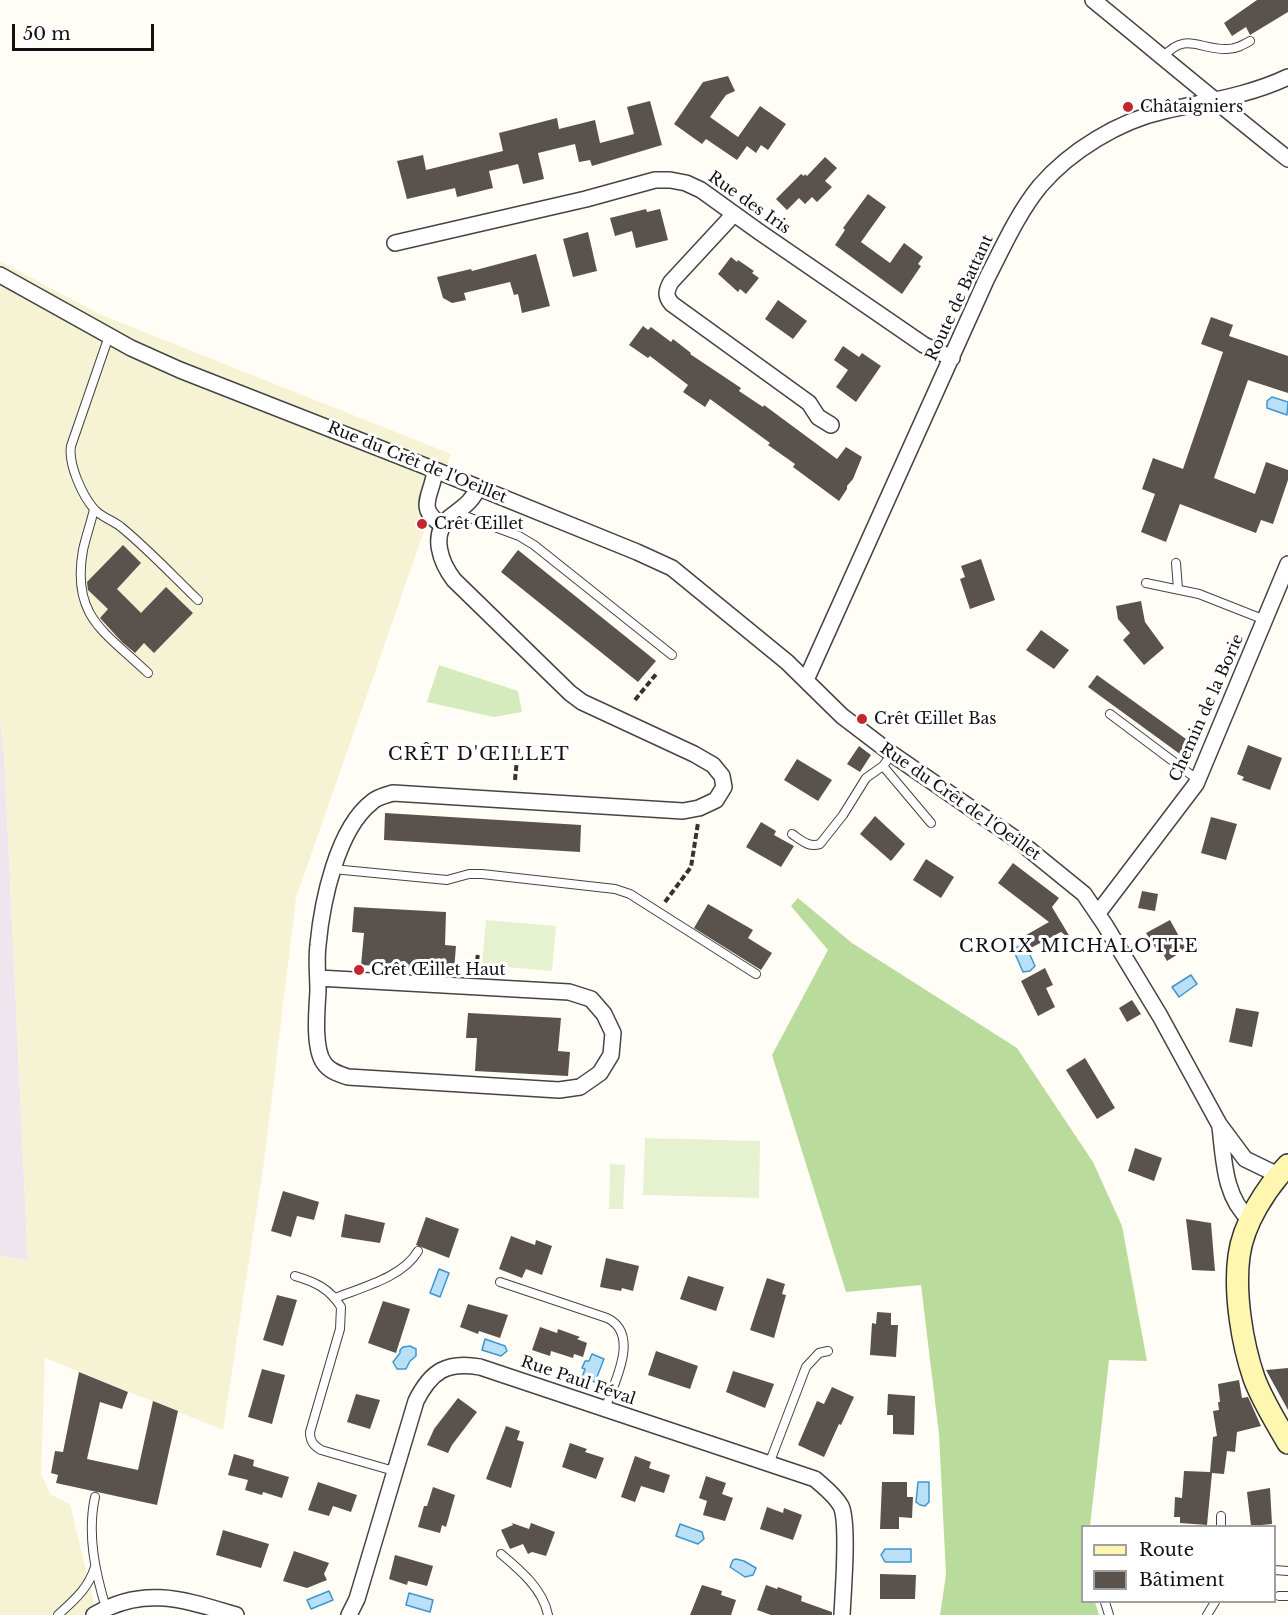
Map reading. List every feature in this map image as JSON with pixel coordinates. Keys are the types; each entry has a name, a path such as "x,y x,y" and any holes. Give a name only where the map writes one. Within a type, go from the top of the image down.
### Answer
{"main road":[{"path":"1283,1170 1261,1199 1250,1220 1239,1255 1239,1303 1244,1346 1255,1380 1288,1443"}],"street":[{"path":"1093,0 1233,117 1288,159"},
{"name":"Route de Battant","path":"806,680 992,268 1013,228 1041,186 1077,152 1116,127 1161,111 1264,89 1288,77"},
{"name":"Rue des Iris","path":"395,243 586,199 655,180 686,183 701,190 924,345 951,358"},
{"path":"734,214 671,282 667,290 667,298 672,304 809,403 818,417 831,425"},
{"name":"Rue du Crêt de l'Oeillet","path":"0,275 109,336 180,370 478,487 672,568 787,662 888,760 1029,849 1084,894 1098,913 1160,1017 1219,1124"},
{"path":"435,470 427,506 431,517 443,525"},
{"path":"318,978 569,992 591,999 604,1014 613,1033 611,1055 600,1073 580,1087 559,1090 348,1077 333,1071 324,1063 319,1050 317,1015 318,947 326,891 339,852 359,814 373,800 393,793 683,811 699,808 716,800 724,787 722,776 713,765 582,702 570,693 454,580 446,570 438,547 443,525 474,497 478,487"},
{"name":"Chemin de la Borie","path":"1098,913 1191,793 1288,564"},
{"path":"1219,1124 1245,1159 1283,1170"},
{"path":"1219,1124 1227,1184 1240,1211 1250,1220"},
{"name":"Rue Paul Féval","path":"349,1615 357,1599 416,1401 423,1386 433,1375 463,1364 480,1367 814,1479 830,1491 841,1507 845,1522 842,1615"},
{"path":"100,1612 124,1601 150,1596 181,1599 236,1615"}],"lane":[{"path":"1163,57 1178,44 1229,49 1250,41"},
{"path":"109,336 70,446 69,458 94,509 120,526 198,600"},
{"path":"94,509 82,558 84,603 97,624 148,673"},
{"path":"457,513 519,536 534,545 672,655"},
{"path":"1176,563 1178,589"},
{"path":"1146,582 1199,594 1265,621"},
{"path":"1110,714 1198,780"},
{"path":"792,834 809,845 820,844 843,815 866,778 888,760 931,823"},
{"path":"333,869 447,880 469,874 482,874 615,889 630,894 756,974"},
{"path":"336,1298 400,1269 418,1251"},
{"path":"295,1276 317,1283 336,1298 341,1306 340,1329 310,1431 310,1439 314,1446 321,1450 394,1471"},
{"path":"500,1282 607,1318 618,1326 625,1346 605,1408"},
{"path":"769,1464 806,1367 819,1353 828,1351"},
{"path":"95,1497 91,1518 100,1612"},
{"path":"1221,1516 1221,1525"},
{"path":"501,1554 529,1579 546,1603 548,1615"},
{"path":"58,1615 83,1592 95,1567"},
{"path":"1279,1596 1288,1596"}],"path":[{"path":"635,700 657,673"},
{"path":"515,780 518,748"},
{"path":"657,913 691,867 699,808"}],"shaded area":[{"path":"0,261 99,314 451,454 296,898 264,1162 223,1430 45,1358 41,1474 51,1495 70,1504 95,1607 84,1615 0,1615 0,1256 28,1261 4,752 0,721"},
{"path":"0,721 4,752 28,1261 0,1256"}],"green space":[{"path":"439,665 518,691 522,712 494,717 427,702"},
{"path":"798,898 852,943 1017,1048 1093,1162 1122,1226 1147,1361 1109,1360 1090,1525 1081,1525 1081,1603 1095,1603 1099,1615 940,1615 946,1575 939,1434 921,1285 846,1292 772,1055 828,950 791,906"},
{"path":"486,920 556,926 552,971 482,965"},
{"path":"645,1138 760,1141 759,1198 643,1195"},
{"path":"610,1164 625,1165 623,1209 609,1209"}],"water":[{"path":"1272,397 1288,402 1287,415 1267,408 1267,401"},
{"path":"1025,944 1035,966 1030,971 1023,972 1013,949"},
{"path":"1191,975 1197,984 1179,997 1172,987"},
{"path":"439,1269 449,1273 440,1297 430,1293"},
{"path":"485,1339 505,1346 507,1351 501,1356 482,1350"},
{"path":"410,1346 416,1349 416,1356 406,1369 397,1369 393,1362 403,1347"},
{"path":"592,1354 604,1359 595,1382 582,1377 585,1361 589,1361"},
{"path":"918,1482 929,1482 929,1502 925,1506 916,1502"},
{"path":"680,1524 702,1532 704,1539 698,1544 676,1536"},
{"path":"885,1549 911,1549 911,1562 885,1562 881,1555"},
{"path":"736,1559 756,1568 753,1575 745,1577 730,1567"},
{"path":"329,1591 333,1600 311,1609 307,1600"},
{"path":"409,1593 433,1600 430,1612 406,1605"}],"building":[{"path":"1257,0 1288,0 1288,12 1250,35 1246,27 1232,36 1224,23"},
{"path":"728,76 735,91 726,95 710,117 738,137 760,106 786,124 768,150 761,145 756,153 747,146 737,160 706,139 702,144 674,124 703,82"},
{"path":"650,101 662,145 592,166 590,160 579,162 575,144 538,153 544,179 523,184 518,164 489,171 493,188 457,197 455,188 407,199 397,161 423,155 426,170 503,151 499,133 557,118 559,129 595,120 600,143 634,134 627,107"},
{"path":"825,157 837,168 825,181 832,187 817,202 812,197 805,204 799,198 787,210 776,199 801,174 807,176"},
{"path":"868,194 886,207 861,242 890,263 904,243 923,257 918,264 921,266 902,294 835,245 845,230 843,228"},
{"path":"646,209 647,212 660,209 668,240 636,248 632,231 615,236 610,218"},
{"path":"588,232 597,271 573,277 563,239"},
{"path":"536,254 550,306 522,313 518,294 514,295 510,282 464,293 466,300 452,303 443,298 437,277 471,269 472,271"},
{"path":"731,257 754,271 752,273 759,278 746,294 740,289 738,292 718,274"},
{"path":"778,300 807,321 793,339 765,319"},
{"path":"1211,317 1233,325 1229,336 1288,356 1288,393 1248,380 1214,478 1255,494 1266,462 1288,470 1288,480 1273,524 1261,520 1256,533 1180,504 1166,542 1141,532 1155,494 1142,489 1153,458 1183,469 1223,352 1201,344"},
{"path":"643,326 648,330 651,327 671,342 673,339 690,354 741,388 739,391 763,407 764,405 837,459 846,447 862,457 853,479 839,501 793,467 795,464 768,445 770,443 710,399 705,407 683,392 688,385 650,356 648,358 629,345"},
{"path":"843,346 859,357 862,353 881,366 856,402 836,387 848,370 834,360"},
{"path":"123,545 141,563 117,589 141,613 166,587 193,613 154,653 144,643 135,653 122,642 100,618 108,609 88,590 87,582"},
{"path":"518,550 656,661 638,682 501,572"},
{"path":"981,559 995,600 970,609 960,579 965,577 961,566"},
{"path":"1141,601 1145,622 1164,648 1144,665 1123,640 1130,633 1118,619 1116,606"},
{"path":"1041,630 1069,650 1054,669 1026,650"},
{"path":"1097,675 1193,744 1184,757 1088,687"},
{"path":"1248,745 1282,758 1270,790 1242,780 1244,777 1237,774"},
{"path":"859,746 871,755 860,772 847,764"},
{"path":"797,759 832,780 818,801 784,780"},
{"path":"385,813 581,825 580,852 384,840"},
{"path":"875,816 905,844 891,861 860,834"},
{"path":"1211,817 1237,824 1226,860 1201,853"},
{"path":"761,822 776,831 774,835 794,846 781,867 746,847"},
{"path":"926,859 954,877 941,898 913,880"},
{"path":"1013,863 1059,898 1052,907 1069,938 1061,932 1027,950 1021,938 1049,922 998,883"},
{"path":"1142,891 1158,894 1155,911 1138,908"},
{"path":"708,904 753,930 748,938 772,953 761,970 694,928"},
{"path":"354,907 446,912 445,945 456,946 454,970 361,965 364,933 352,932"},
{"path":"1170,920 1186,949 1167,961 1161,950 1158,952 1146,933"},
{"path":"1045,968 1053,985 1046,988 1055,1007 1038,1016 1021,981"},
{"path":"1132,1000 1141,1014 1127,1022 1119,1008"},
{"path":"1236,1008 1259,1012 1252,1047 1229,1042"},
{"path":"468,1013 561,1018 558,1051 570,1052 568,1076 475,1071 477,1038 466,1038"},
{"path":"1085,1058 1115,1108 1097,1119 1066,1070"},
{"path":"1135,1148 1162,1158 1154,1181 1128,1171"},
{"path":"283,1191 319,1202 314,1220 297,1216 291,1237 271,1231"},
{"path":"345,1214 385,1223 380,1243 341,1237"},
{"path":"426,1217 459,1229 449,1258 416,1245"},
{"path":"1186,1219 1211,1223 1215,1271 1192,1270"},
{"path":"511,1236 535,1245 536,1240 552,1246 542,1275 526,1269 522,1278 499,1269"},
{"path":"606,1258 639,1266 633,1291 600,1287"},
{"path":"688,1276 724,1287 716,1311 680,1299"},
{"path":"767,1278 785,1284 782,1294 786,1295 774,1338 750,1330"},
{"path":"277,1295 297,1300 283,1346 263,1340"},
{"path":"383,1301 410,1309 396,1353 368,1343"},
{"path":"468,1304 508,1315 500,1338 479,1331 478,1334 460,1327"},
{"path":"877,1312 891,1313 891,1325 898,1325 896,1357 870,1355 872,1323 876,1324"},
{"path":"540,1327 557,1333 558,1329 580,1337 577,1339 587,1343 583,1357 574,1354 573,1358 551,1351 550,1356 532,1350"},
{"path":"656,1351 698,1366 690,1389 648,1375"},
{"path":"1288,1368 1288,1410 1266,1370"},
{"path":"262,1369 285,1375 272,1424 248,1417"},
{"path":"733,1371 774,1384 765,1408 726,1392"},
{"path":"79,1372 128,1392 122,1409 100,1402 87,1459 138,1470 153,1401 178,1411 157,1505 56,1483 58,1475 51,1473 55,1451 63,1452"},
{"path":"1239,1380 1242,1398 1248,1397 1261,1426 1237,1432 1235,1452 1227,1451 1224,1474 1212,1473 1207,1525 1180,1523 1180,1517 1174,1517 1175,1497 1182,1498 1184,1471 1210,1472 1213,1437 1217,1436 1213,1411 1219,1410 1218,1384"},
{"path":"832,1387 854,1397 824,1457 798,1445 817,1401 824,1404"},
{"path":"356,1394 380,1400 370,1429 347,1422"},
{"path":"888,1394 915,1396 914,1435 893,1434 893,1415 887,1415"},
{"path":"458,1398 477,1412 448,1453 427,1445 434,1429"},
{"path":"506,1426 520,1431 517,1440 524,1442 511,1488 486,1479"},
{"path":"570,1443 587,1449 585,1452 604,1458 596,1479 562,1467"},
{"path":"234,1454 254,1460 253,1466 289,1477 282,1498 263,1492 262,1495 245,1490 248,1480 228,1475"},
{"path":"635,1456 651,1462 649,1468 670,1475 664,1493 641,1486 635,1502 621,1497"},
{"path":"706,1476 726,1483 722,1494 733,1498 725,1521 703,1515 707,1501 699,1498"},
{"path":"318,1482 357,1495 351,1512 333,1506 329,1516 308,1510"},
{"path":"882,1482 907,1482 907,1497 913,1497 912,1518 899,1517 899,1529 880,1529"},
{"path":"433,1487 455,1495 446,1527 442,1525 440,1533 418,1527"},
{"path":"1270,1488 1272,1524 1251,1525 1247,1492"},
{"path":"767,1507 783,1513 784,1508 802,1515 793,1540 760,1529"},
{"path":"512,1523 529,1529 531,1523 555,1532 546,1556 532,1552 528,1554 523,1544 510,1549 501,1530 513,1525"},
{"path":"223,1530 269,1544 261,1568 216,1555"},
{"path":"294,1551 329,1563 324,1574 327,1580 307,1588 283,1581"},
{"path":"395,1555 433,1566 427,1586 408,1581 407,1585 389,1579"},
{"path":"880,1574 916,1575 915,1599 880,1599"},
{"path":"702,1585 722,1591 721,1595 736,1600 731,1615 690,1615"},
{"path":"766,1585 802,1596 801,1601 832,1612 832,1615 771,1615 757,1610"}],"place":[{"name":"Châtaigniers","path":"1128,107"},
{"name":"Crêt Œillet","path":"422,524"},
{"name":"Crêt Œillet Bas","path":"862,719"},
{"name":"Crêt Œillet Haut","path":"359,970"}],"district":[{"name":"CRÊT D'ŒILLET","path":"479,755"},
{"name":"CROIX MICHALOTTE","path":"1079,947"}]}
